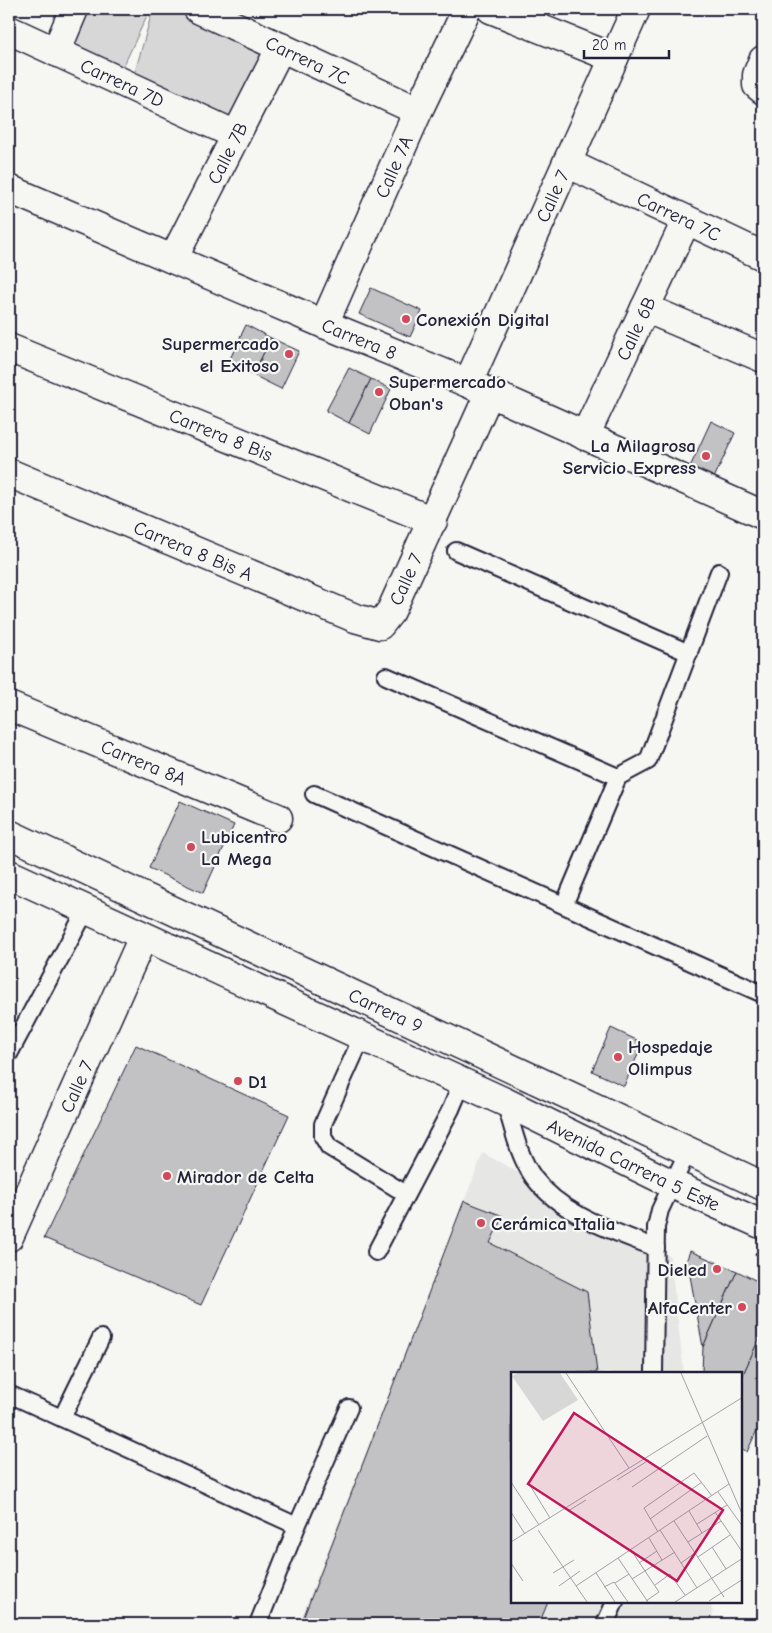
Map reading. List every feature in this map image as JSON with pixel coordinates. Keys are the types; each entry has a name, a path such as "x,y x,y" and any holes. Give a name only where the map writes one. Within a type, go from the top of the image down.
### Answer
{"street":[{"path":"56,52 74,9"},
{"name":"Carrera 7C","path":"198,9 418,111"},
{"name":"Calle 7A","path":"324,324 418,111 467,9"},
{"path":"491,9 614,58"},
{"name":"Calle 7","path":"380,625 391,611 433,521 478,389 567,163 636,9"},
{"name":"Carrera 7D","path":"9,30 236,135"},
{"name":"Calle 7B","path":"173,259 281,47"},
{"name":"Carrera 7C","path":"567,163 763,256"},
{"name":"Carrera 8","path":"9,189 478,389 763,515"},
{"name":"Calle 6B","path":"585,436 686,221"},
{"path":"645,308 763,358"},
{"name":"Carrera 8 Bis","path":"9,348 433,521"},
{"name":"Carrera 8 Bis A","path":"9,473 354,618 380,625"},
{"name":"Carrera 8A","path":"9,706 278,818"},
{"name":"Carrera 9","path":"9,834 763,1186"},
{"name":"Carrera 9","path":"9,874 505,1102"},
{"name":"Calle 7","path":"9,1237 143,937"},
{"name":"Avenida Carrera 5 Este","path":"505,1102 672,1184 763,1225"}],"lane":[{"path":"456,551 689,653"},
{"path":"564,905 618,777 648,761 719,572"},
{"path":"386,676 618,777"},
{"path":"314,794 763,994"},
{"path":"9,1054 86,910"},
{"path":"362,1037 323,1124 323,1138 329,1147 406,1194"},
{"path":"376,1252 451,1109 462,1083"},
{"path":"505,1102 523,1158 534,1178 550,1194 586,1220 656,1248"},
{"path":"654,1372 656,1227 672,1184 688,1151"},
{"path":"62,1418 102,1338"},
{"path":"9,1394 297,1526"},
{"path":"258,1624 297,1526 350,1408"},
{"path":"604,1624 614,1603"}],"shaded area":[{"path":"74,9 150,9 117,80 56,52"},
{"path":"153,9 198,9 281,47 236,135 131,86"},
{"path":"483,1153 670,1256 684,1372 511,1372 511,1603 711,1603 714,1624 299,1624"}],"building":[{"path":"371,288 422,311 410,337 359,314"},
{"path":"246,325 271,338 253,375 228,363"},
{"path":"271,338 299,351 281,389 253,375"},
{"path":"349,368 371,379 349,423 326,411"},
{"path":"371,379 391,389 370,434 349,423"},
{"path":"711,421 735,433 714,478 690,467"},
{"name":"Lubicentro La Mega","path":"180,801 234,825 203,893 149,868"},
{"name":"Hospedaje Olimpus","path":"611,1028 643,1043 624,1086 592,1071"},
{"name":"Mirador de Celta","path":"136,1045 289,1115 201,1305 44,1238"},
{"path":"464,1201 503,1216 490,1243 587,1292 597,1372 511,1372 511,1603 548,1603 539,1624 301,1624"},
{"path":"690,1251 737,1271 703,1347 687,1259"},
{"name":"AlfaCenter","path":"737,1271 763,1284 763,1330 742,1377 742,1372 702,1372 703,1347"},
{"path":"763,1330 763,1417 747,1452 742,1449 742,1377"}],"place":[{"name":"Conexión Digital","path":"406,319"},
{"name":"Supermercado el Exitoso","path":"289,354"},
{"name":"Supermercado Oban's","path":"379,392"},
{"name":"La Milagrosa Servicio Express","path":"706,456"},
{"name":"Lubicentro La Mega","path":"191,847"},
{"name":"Hospedaje Olimpus","path":"618,1057"},
{"name":"D1","path":"238,1081"},
{"name":"Mirador de Celta","path":"167,1176"},
{"name":"Cerámica Italia","path":"481,1223"},
{"name":"Dieled","path":"717,1269"},
{"name":"AlfaCenter","path":"742,1307"}]}
